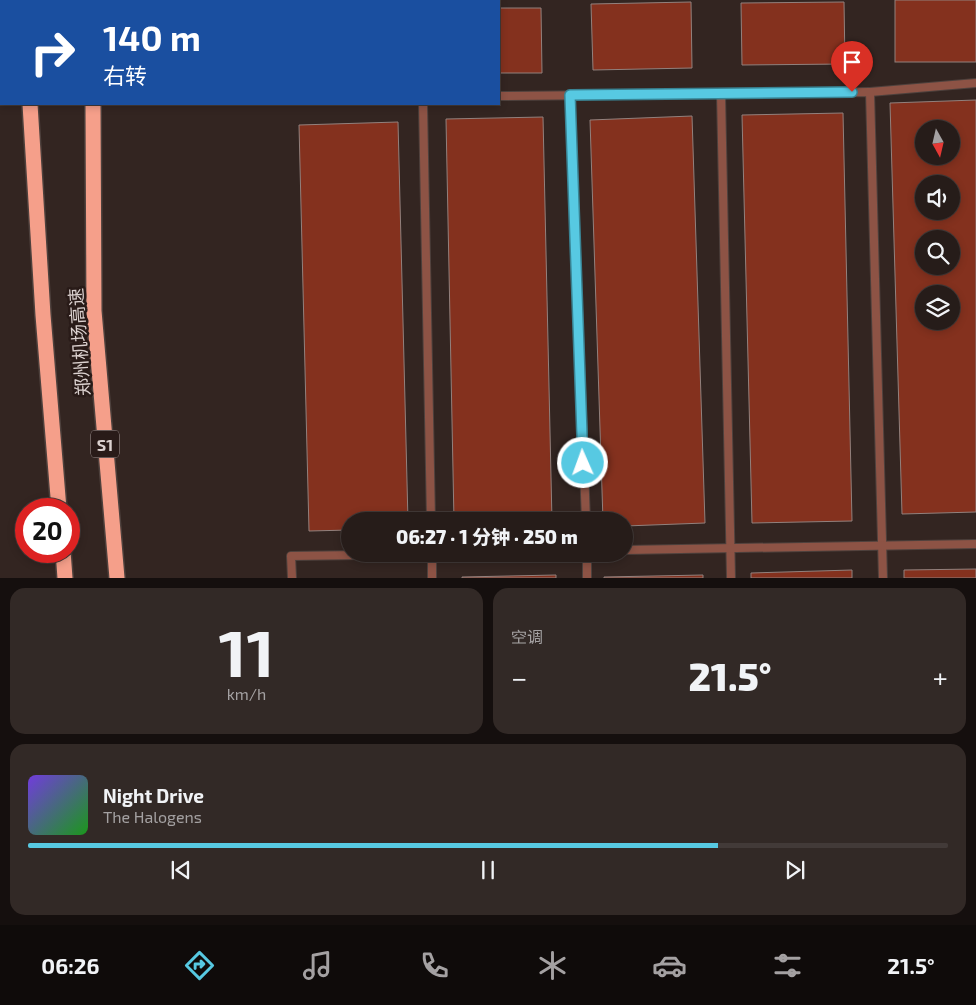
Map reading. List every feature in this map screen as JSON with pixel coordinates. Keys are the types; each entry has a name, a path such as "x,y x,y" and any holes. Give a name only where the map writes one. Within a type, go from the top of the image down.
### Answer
{"highway":[{"name":"郑州机场高速","path":"30,105 43,315 58,498"},
{"name":"郑州机场高速","path":"93,105 94,311 116,578"},
{"path":"63,563 65,578"}],"lane":[{"path":"500,96 870,92 976,83"},
{"path":"870,92 883,578"},
{"path":"721,94 731,578"},
{"path":"570,95 586,512"},
{"path":"423,105 431,512"},
{"path":"633,550 976,544"},
{"path":"292,578 291,556 341,555"},
{"path":"432,562 432,578"},
{"path":"587,562 587,578"}],"building":[{"path":"895,0 976,0 976,62 895,62"},
{"path":"691,2 692,68 593,70 591,4"},
{"path":"844,2 845,64 742,65 741,3"},
{"path":"500,8 541,8 542,73 500,73"},
{"path":"976,100 976,512 902,514 890,103"},
{"path":"843,113 852,521 752,523 742,115"},
{"path":"692,116 705,523 633,526 633,512 603,512 590,120"},
{"path":"543,117 552,512 454,512 446,119"},
{"path":"398,122 408,512 341,512 341,530 309,531 299,125"},
{"path":"976,569 976,578 904,578 904,570"},
{"path":"852,570 852,578 751,578 751,573"},
{"path":"556,575 556,578 462,578 462,577"},
{"path":"703,575 703,578 604,578 604,577"}],"route":[{"path":"583,463 570,95 852,92"}]}
